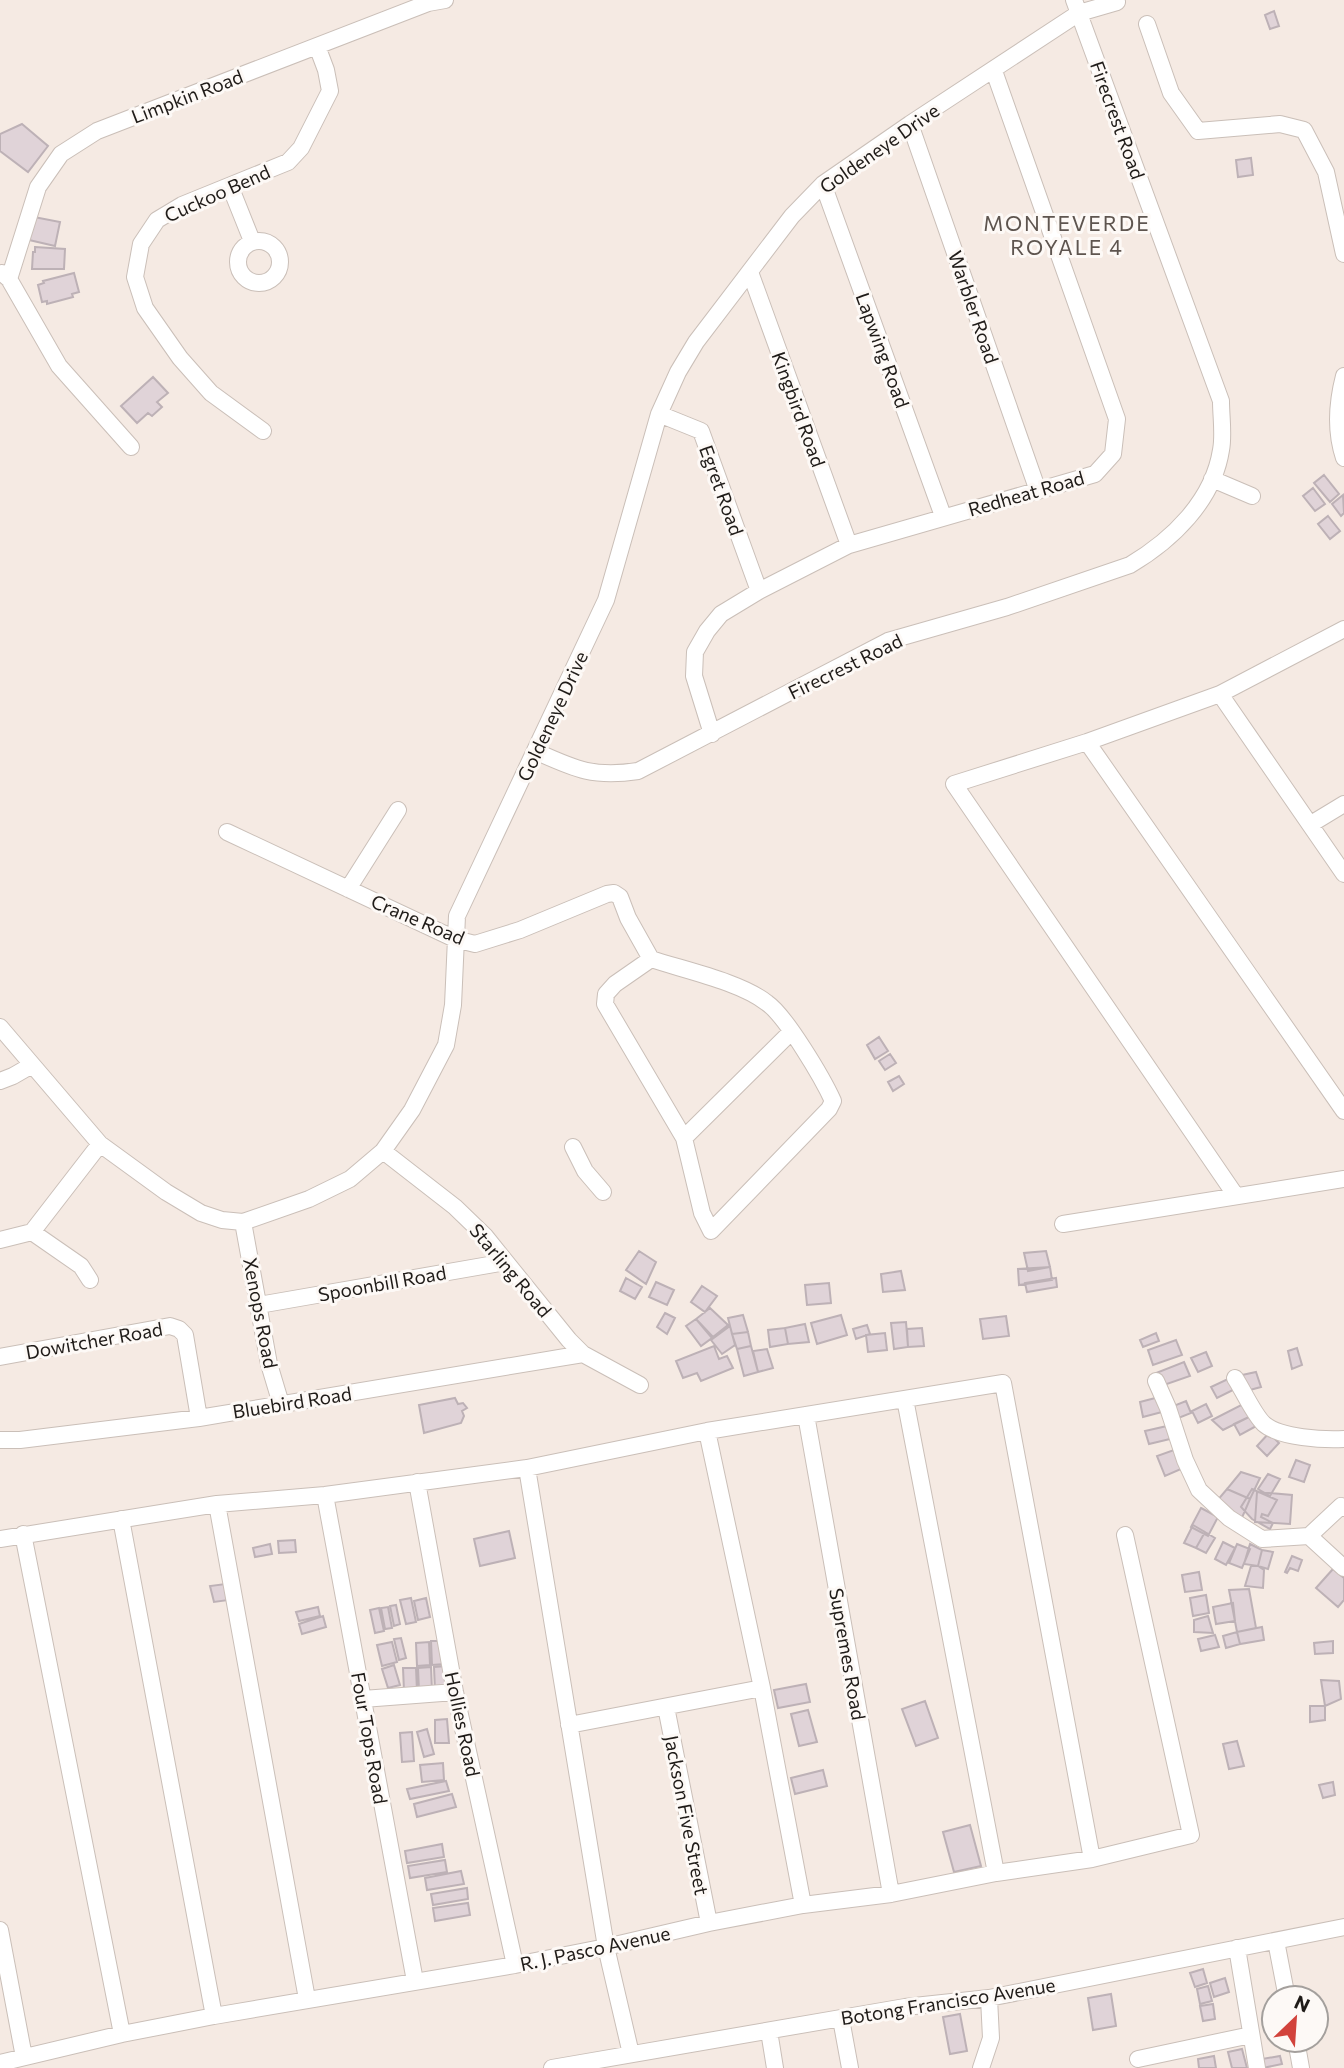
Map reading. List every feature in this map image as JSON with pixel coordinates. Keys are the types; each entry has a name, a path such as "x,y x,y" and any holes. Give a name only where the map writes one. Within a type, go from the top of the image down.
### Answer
{"street":[{"name":"Limpkin Road","path":"4,275 38,187 61,154 97,131 428,3 445,0"},
{"name":"Goldeneye Drive","path":"0,1027 100,1144 166,1192 201,1213 222,1220 243,1222 309,1199 350,1179 383,1151 412,1110 446,1045 453,1005 457,916 606,600 659,414 678,372 696,342 792,216 823,184 994,71 1077,7 1117,2"},
{"name":"Firecrest Road","path":"535,751 584,772 613,775 638,772 888,641 1007,607 1130,565 1147,555 1185,523 1212,479 1222,449 1221,401 1077,7"},
{"path":"1147,24 1171,93 1198,131 1280,124 1304,130 1326,172 1344,254"},
{"name":"Cuckoo Bend","path":"264,431 211,393 180,358 145,308 135,277 141,244 157,220 182,205 288,162 301,148 330,91 317,46"},
{"name":"Redheat Road","path":"712,734 694,676 695,652 721,614 759,591 849,545 1095,474 1113,454 1117,419 994,71"},
{"name":"Warbler Road","path":"910,124 1038,491"},
{"name":"Lapwing Road","path":"823,184 943,516"},
{"path":"230,186 252,242"},
{"name":"Kingbird Road","path":"750,272 849,545"},
{"path":"4,275 59,366 131,447"},
{"path":"1344,376 1339,394 1338,438 1344,458"},
{"name":"Egret Road","path":"659,414 701,431 759,591"},
{"path":"1212,479 1252,496"},
{"path":"1236,1196 954,784 1087,742 1220,694 1344,629"},
{"path":"1220,694 1344,874"},
{"path":"1087,742 1344,1111"},
{"path":"1311,824 1344,804"},
{"path":"348,889 398,810"},
{"name":"Crane Road","path":"226,832 455,939 475,944 520,930 614,893 620,897 628,918 651,959"},
{"path":"651,959 740,988 768,1003 791,1032 826,1085 833,1101 829,1109 711,1231 702,1213 684,1138 605,1004 606,993 615,984 651,959"},
{"path":"684,1138 791,1032"},
{"path":"0,1081 32,1065"},
{"path":"0,1240 32,1232 100,1144"},
{"path":"573,1147 585,1171 603,1192"},
{"name":"Starling Road","path":"383,1151 456,1207 485,1236 583,1354 640,1385"},
{"path":"1063,1224 1344,1180"},
{"name":"Xenops Road","path":"243,1222 269,1364 281,1404"},
{"path":"32,1232 81,1266 90,1280"},
{"name":"Spoonbill Road","path":"259,1305 506,1262"},
{"name":"Dowitcher Road","path":"0,1357 170,1326 185,1335 199,1418"},
{"name":"Bluebird Road","path":"0,1440 20,1440 199,1418 583,1354"},
{"path":"1235,1378 1264,1424 1296,1435 1344,1439"},
{"path":"1156,1381 1199,1490 1229,1518 1262,1539 1309,1536 1343,1506"},
{"path":"0,1539 217,1504 325,1495 527,1468 707,1431 1003,1383 1091,1858"},
{"path":"905,1399 996,1873"},
{"name":"Supremes Road","path":"806,1415 891,1894"},
{"path":"707,1431 762,1688 803,1905"},
{"path":"527,1468 606,1947 631,2054"},
{"name":"Hollies Road","path":"417,1482 455,1692 515,1965"},
{"name":"Four Tops Road","path":"325,1495 415,1981"},
{"path":"217,1504 307,1999"},
{"path":"121,1519 214,2016"},
{"path":"23,1534 122,2034"},
{"name":"R. J. Pasco Avenue","path":"0,2063 122,2034 214,2016 515,1965 709,1923 1091,1858 1191,1835 1125,1535"},
{"path":"1309,1536 1344,1568"},
{"path":"569,1725 762,1688"},
{"path":"363,1699 455,1692"},
{"name":"Jackson Five Street","path":"666,1707 709,1923"},
{"name":"Botong Francisco Avenue","path":"552,2068 905,2007 989,1998 1344,1927"},
{"path":"0,1930 24,2057"},
{"path":"1276,1941 1284,1984"},
{"path":"1237,1948 1257,2068"},
{"path":"981,2068 991,2038 989,1998"},
{"path":"841,2019 850,2068"},
{"path":"769,2031 775,2068"},
{"path":"1138,2059 1251,2035"}],"building":[{"path":"1274,11 1279,26 1270,29 1265,15"},
{"path":"22,124 48,146 28,172 0,151 0,134"},
{"path":"1251,158 1253,175 1238,177 1236,160"},
{"path":"34,217 60,222 55,246 29,240"},
{"path":"35,247 65,249 64,269 32,269"},
{"path":"74,273 79,292 72,294 73,297 47,304 47,301 42,302 38,285 44,283 43,281"},
{"path":"153,377 168,393 157,402 162,407 152,416 148,413 137,423 121,406"},
{"path":"1324,475 1339,494 1330,502 1314,483"},
{"path":"1313,488 1325,504 1315,511 1303,496"},
{"path":"1343,495 1344,513 1341,516 1332,504"},
{"path":"1328,516 1340,531 1330,539 1318,524"},
{"path":"879,1037 888,1051 875,1059 867,1045"},
{"path":"890,1054 896,1063 885,1070 879,1061"},
{"path":"899,1076 904,1084 893,1091 888,1082"},
{"path":"639,1251 656,1262 646,1284 626,1270"},
{"path":"1046,1251 1050,1267 1028,1271 1024,1253"},
{"path":"1050,1267 1052,1280 1019,1285 1018,1269"},
{"path":"901,1271 905,1290 883,1292 881,1274"},
{"path":"626,1278 642,1287 635,1299 620,1291"},
{"path":"1056,1278 1057,1287 1027,1292 1025,1283"},
{"path":"656,1282 674,1290 667,1305 649,1297"},
{"path":"829,1283 831,1303 807,1305 805,1285"},
{"path":"702,1286 717,1296 705,1312 691,1302"},
{"path":"710,1308 728,1325 713,1337 696,1319"},
{"path":"665,1313 675,1318 667,1334 657,1327"},
{"path":"743,1315 748,1332 732,1334 728,1318"},
{"path":"841,1315 847,1335 817,1344 811,1323"},
{"path":"1006,1316 1009,1336 983,1339 980,1319"},
{"path":"696,1319 712,1338 701,1346 686,1326"},
{"path":"906,1322 908,1347 894,1349 891,1323"},
{"path":"805,1324 809,1342 788,1344 785,1328"},
{"path":"867,1325 870,1334 856,1339 853,1329"},
{"path":"730,1326 735,1345 722,1354 711,1340"},
{"path":"785,1328 788,1344 770,1347 768,1330"},
{"path":"922,1328 924,1346 908,1347 907,1329"},
{"path":"748,1332 751,1346 737,1349 732,1334"},
{"path":"885,1333 887,1350 868,1352 866,1335"},
{"path":"1156,1333 1159,1341 1143,1347 1140,1340"},
{"path":"1176,1340 1182,1355 1153,1365 1148,1350"},
{"path":"714,1346 719,1359 727,1356 733,1368 701,1381 697,1373 683,1378 676,1361"},
{"path":"751,1346 758,1372 744,1376 737,1349"},
{"path":"1297,1348 1302,1365 1292,1369 1288,1351"},
{"path":"767,1349 773,1368 758,1372 753,1351"},
{"path":"1206,1352 1212,1366 1198,1372 1191,1358"},
{"path":"1184,1362 1190,1376 1161,1386 1156,1373"},
{"path":"1256,1372 1261,1387 1246,1391 1242,1375"},
{"path":"1230,1378 1235,1389 1217,1398 1211,1387"},
{"path":"1159,1397 1162,1412 1143,1417 1140,1402"},
{"path":"455,1398 458,1404 463,1403 467,1408 462,1411 464,1416 461,1423 424,1433 419,1405"},
{"path":"1186,1401 1191,1413 1176,1419 1171,1407"},
{"path":"1249,1401 1255,1414 1223,1430 1212,1420"},
{"path":"1206,1404 1212,1416 1198,1423 1192,1411"},
{"path":"1255,1414 1260,1424 1240,1435 1234,1424"},
{"path":"1167,1426 1170,1439 1149,1444 1145,1431"},
{"path":"1269,1433 1279,1443 1267,1456 1257,1446"},
{"path":"1174,1450 1181,1469 1165,1476 1157,1456"},
{"path":"1296,1460 1310,1465 1304,1482 1289,1477"},
{"path":"1241,1472 1260,1478 1250,1499 1227,1489"},
{"path":"1268,1474 1280,1479 1270,1496 1258,1489"},
{"path":"1227,1489 1250,1499 1241,1520 1216,1502"},
{"path":"1252,1489 1277,1500 1268,1516 1262,1514 1261,1517 1273,1523 1270,1529 1252,1519 1241,1507"},
{"path":"1257,1492 1292,1495 1290,1524 1255,1522"},
{"path":"1201,1508 1218,1517 1208,1536 1191,1527"},
{"path":"1193,1525 1205,1532 1196,1548 1184,1543"},
{"path":"509,1531 515,1558 480,1566 474,1539"},
{"path":"1205,1532 1215,1538 1206,1553 1196,1548"},
{"path":"295,1540 296,1552 279,1553 278,1541"},
{"path":"1223,1542 1235,1548 1226,1565 1215,1559"},
{"path":"270,1544 272,1554 255,1557 253,1548"},
{"path":"1237,1544 1250,1549 1242,1568 1229,1563"},
{"path":"1250,1544 1262,1550 1258,1566 1244,1564"},
{"path":"1262,1550 1273,1552 1268,1569 1258,1566"},
{"path":"1292,1556 1302,1560 1298,1571 1290,1568 1287,1573 1285,1572"},
{"path":"1251,1566 1264,1570 1263,1588 1245,1586"},
{"path":"1333,1569 1344,1578 1344,1600 1338,1607 1316,1588"},
{"path":"1199,1572 1202,1590 1185,1592 1182,1575"},
{"path":"233,1583 236,1599 214,1602 210,1586"},
{"path":"1249,1589 1256,1628 1237,1632 1229,1590"},
{"path":"1206,1595 1209,1613 1193,1616 1190,1598"},
{"path":"411,1598 416,1622 406,1624 400,1600"},
{"path":"426,1598 430,1617 418,1620 414,1601"},
{"path":"1233,1603 1235,1621 1216,1624 1213,1607"},
{"path":"396,1605 400,1624 394,1626 390,1606"},
{"path":"318,1607 320,1616 299,1621 296,1612"},
{"path":"388,1607 392,1628 385,1629 381,1608"},
{"path":"379,1608 384,1631 375,1633 370,1610"},
{"path":"323,1616 326,1627 302,1634 299,1624"},
{"path":"1208,1616 1213,1633 1194,1632 1194,1620"},
{"path":"1262,1627 1264,1640 1240,1644 1237,1632"},
{"path":"1237,1632 1240,1644 1226,1648 1223,1636"},
{"path":"1215,1635 1219,1647 1201,1651 1198,1639"},
{"path":"401,1638 406,1658 399,1660 394,1639"},
{"path":"431,1641 444,1641 445,1664 432,1665"},
{"path":"1333,1641 1333,1653 1315,1654 1314,1643"},
{"path":"392,1642 397,1662 382,1666 377,1645"},
{"path":"429,1642 430,1665 417,1666 416,1643"},
{"path":"394,1665 400,1685 388,1688 382,1669"},
{"path":"447,1666 448,1690 435,1690 434,1667"},
{"path":"431,1667 432,1691 419,1691 418,1668"},
{"path":"403,1668 416,1668 417,1691 404,1691"},
{"path":"1321,1680 1339,1681 1341,1699 1325,1706"},
{"path":"806,1684 810,1702 778,1708 774,1690"},
{"path":"925,1701 938,1738 916,1746 902,1709"},
{"path":"1310,1706 1325,1706 1325,1720 1310,1722"},
{"path":"808,1710 817,1742 799,1746 791,1714"},
{"path":"447,1719 449,1743 435,1743 435,1720"},
{"path":"427,1729 434,1754 424,1757 417,1732"},
{"path":"412,1732 414,1761 402,1762 400,1733"},
{"path":"1237,1741 1244,1766 1229,1769 1223,1744"},
{"path":"443,1763 444,1780 422,1782 420,1765"},
{"path":"823,1770 827,1786 795,1794 791,1778"},
{"path":"446,1781 449,1791 410,1799 407,1789"},
{"path":"1333,1782 1335,1795 1323,1798 1319,1785"},
{"path":"452,1794 456,1807 417,1817 414,1804"},
{"path":"970,1825 981,1866 954,1872 943,1832"},
{"path":"442,1844 444,1857 407,1863 405,1851"},
{"path":"445,1860 447,1872 410,1878 408,1866"},
{"path":"461,1871 464,1884 427,1890 425,1878"},
{"path":"467,1888 468,1899 433,1905 431,1894"},
{"path":"468,1903 470,1915 435,1921 433,1908"},
{"path":"1203,1969 1207,1983 1195,1987 1190,1973"},
{"path":"1225,1978 1229,1992 1214,1997 1210,1983"},
{"path":"1208,1986 1212,2001 1200,2004 1197,1989"},
{"path":"1111,1994 1116,2026 1093,2030 1088,1998"},
{"path":"1213,2004 1215,2019 1203,2021 1200,2006"},
{"path":"960,2014 967,2051 950,2054 943,2017"},
{"path":"1242,2049 1247,2068 1232,2068 1228,2052"},
{"path":"1214,2056 1216,2068 1199,2068 1198,2059"},
{"path":"1280,2056 1282,2064 1263,2068 1262,2059"}],"district":[{"name":"MONTEVERDE ROYALE 4","path":"1067,234"}]}
